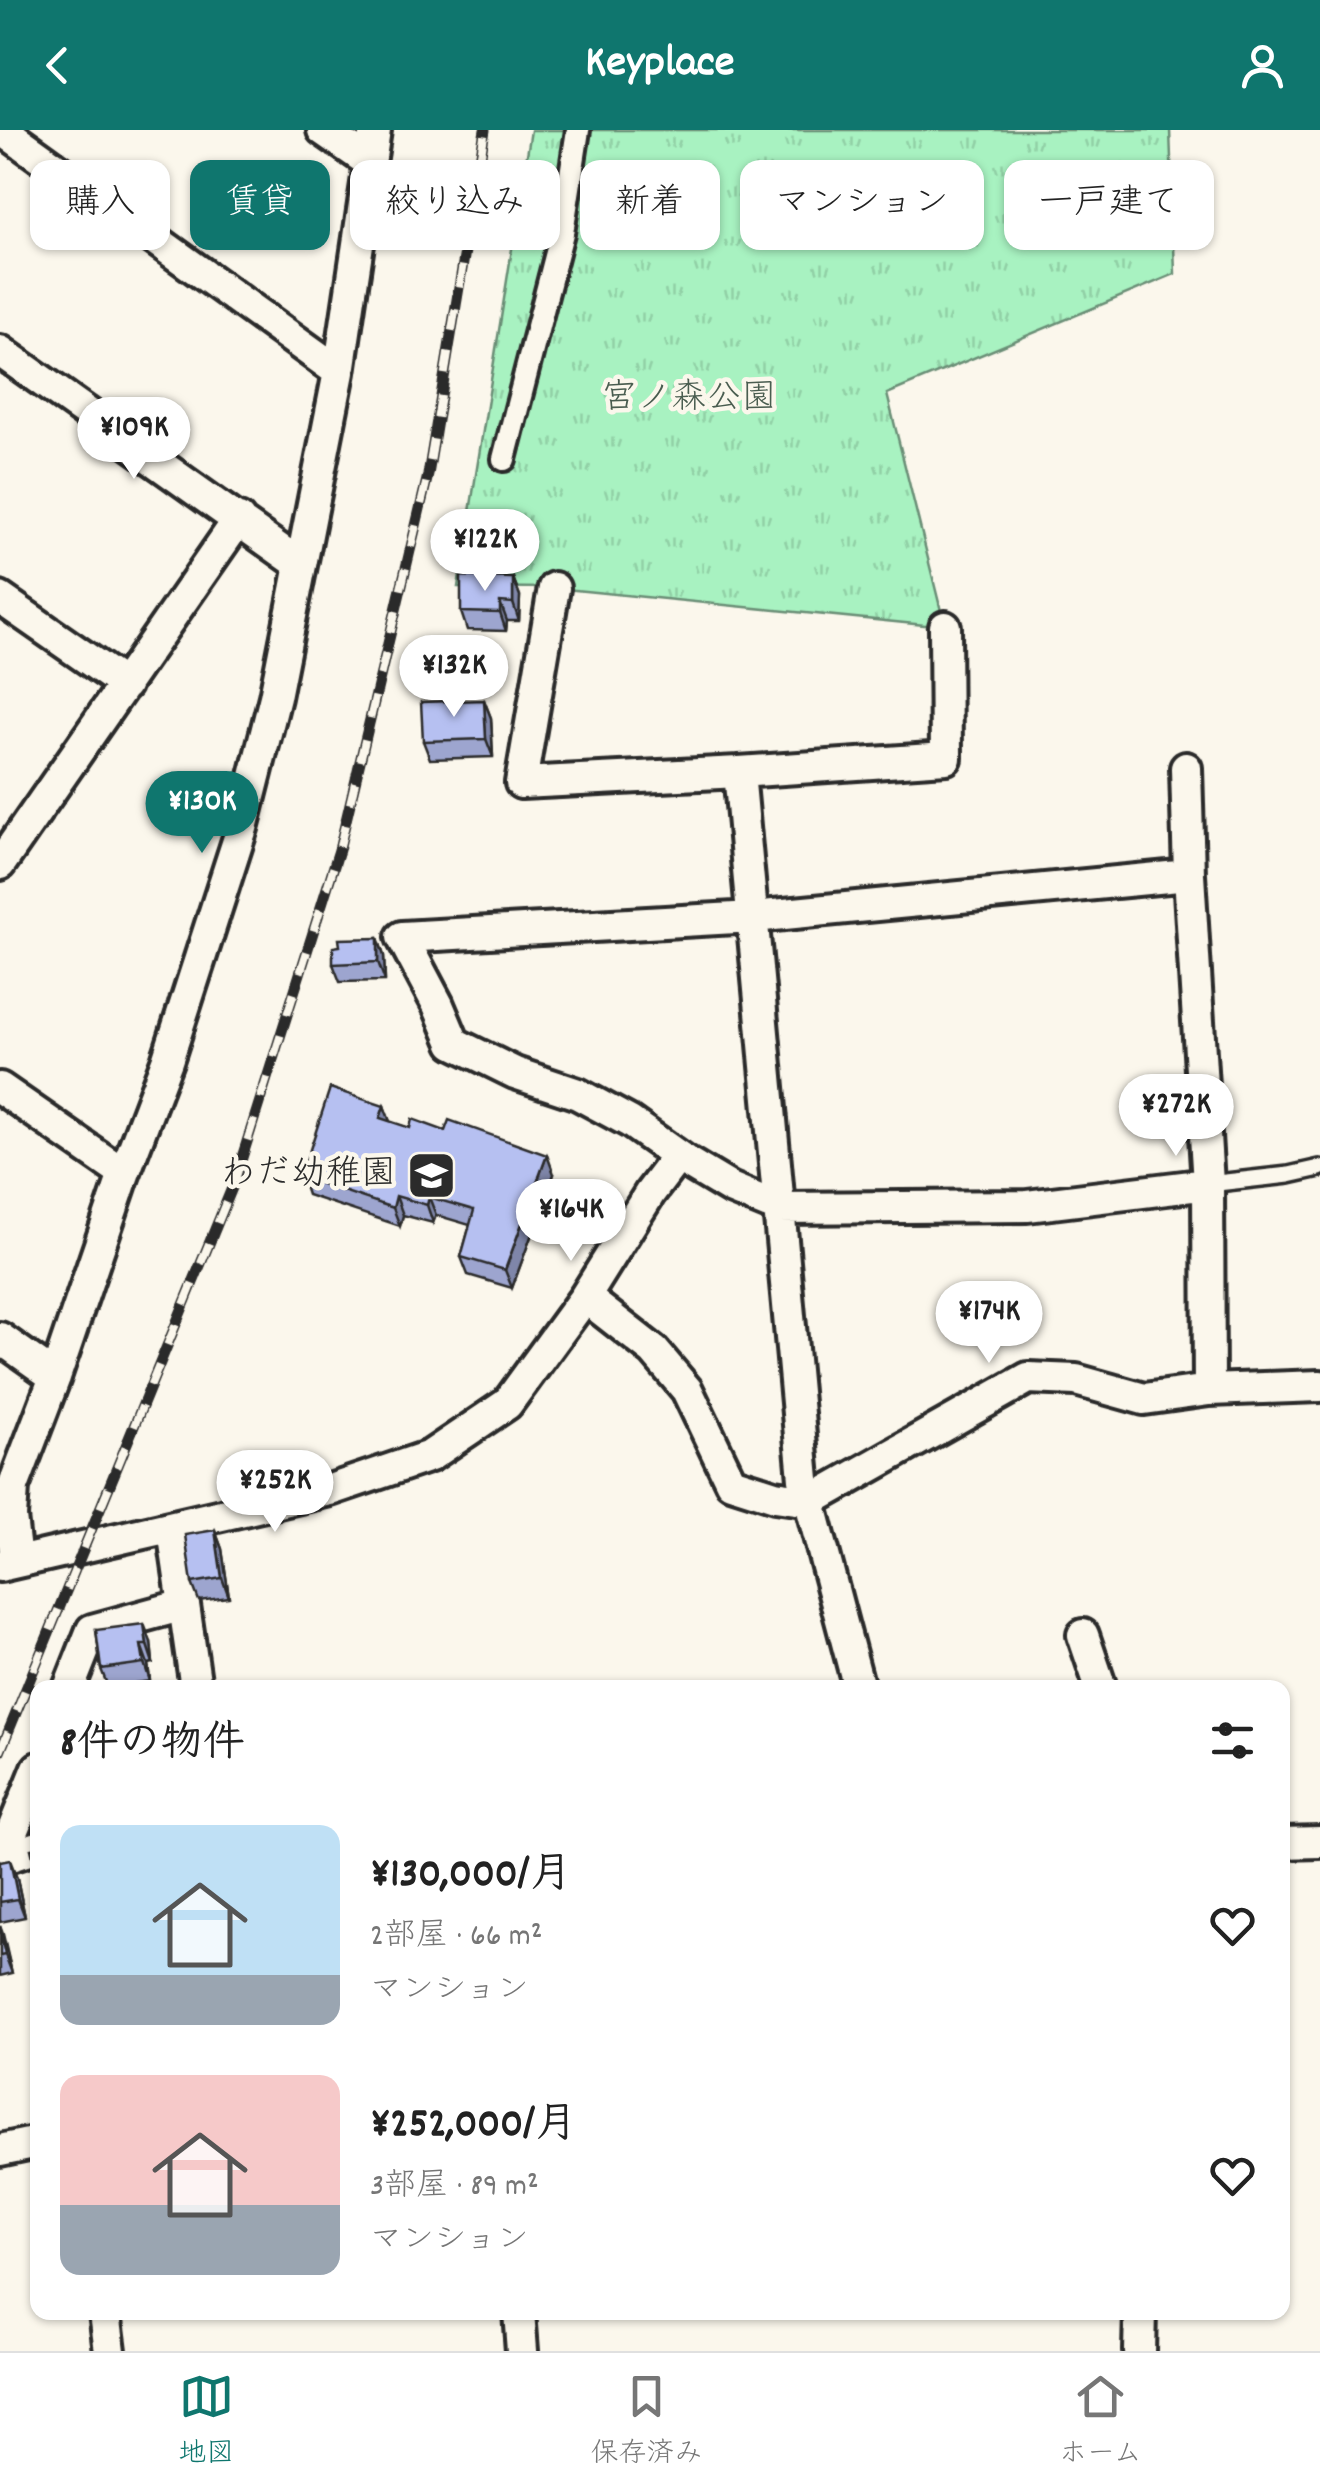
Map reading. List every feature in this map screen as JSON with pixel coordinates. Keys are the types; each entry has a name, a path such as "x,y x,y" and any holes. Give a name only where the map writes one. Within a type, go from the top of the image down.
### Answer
{"street":[{"path":"3,130 338,372"},
{"path":"323,130 366,160"},
{"path":"369,160 375,130"},
{"path":"504,459 558,251 578,130"},
{"path":"356,250 302,564 242,828 168,1061 13,1487 8,1564 330,1490 430,1456 507,1404 586,1297 650,1193 678,1156"},
{"path":"0,351 302,564"},
{"path":"3,852 239,519"},
{"path":"554,588 521,784 946,758 945,628"},
{"path":"0,598 125,685"},
{"path":"1186,768 1208,1184 1209,1390"},
{"path":"739,772 804,1479 857,1680"},
{"path":"1189,875 753,917 402,937 454,1042 515,1074 578,1094 630,1122 730,1188 780,1208 1027,1206 1208,1184"},
{"path":"0,1088 124,1174"},
{"path":"586,1297 654,1351 687,1390 731,1482 810,1502 1028,1378 1076,1380 1144,1398 1209,1390 1320,1386"},
{"path":"0,1338 55,1377"},
{"path":"173,1529 195,1680"},
{"path":"73,1680 92,1630 184,1605"},
{"path":"1083,1635 1097,1680"},
{"path":"30,1788 1,1859 30,1849"},
{"path":"1290,1844 1320,1842"},
{"path":"0,2150 30,2144"},
{"path":"105,2320 110,2351"},
{"path":"520,2320 522,2351"},
{"path":"1139,2351 1140,2320"}],"lane":[{"path":"1208,1184 1320,1168"}],"green space":[{"name":"宮ノ森公園","path":"531,130 1170,130 1171,160 1004,160 1004,250 1174,250 1175,274 887,394 945,627 555,588 458,587 512,250 560,250 560,160 526,160"}],"building":[{"path":"461,576 513,578 513,603 500,602 500,613 461,612"},
{"path":"484,700 486,739 423,741 421,702"},
{"path":"378,938 378,962 333,964 333,947 340,946 339,939"},
{"path":"330,1088 384,1106 380,1118 410,1128 412,1119 445,1131 449,1120 547,1155 505,1270 461,1257 474,1210 429,1197 427,1205 396,1196 393,1208 301,1177"},
{"path":"215,1530 222,1578 192,1583 185,1535"},
{"path":"144,1624 144,1663 101,1669 96,1630"},
{"path":"10,1860 18,1899 0,1902 0,1862"}],"railway":[{"path":"0,1752 234,1183 339,850 428,475 485,130"}],"place":[{"name":"わだ幼稚園","path":"431,1176"}]}
